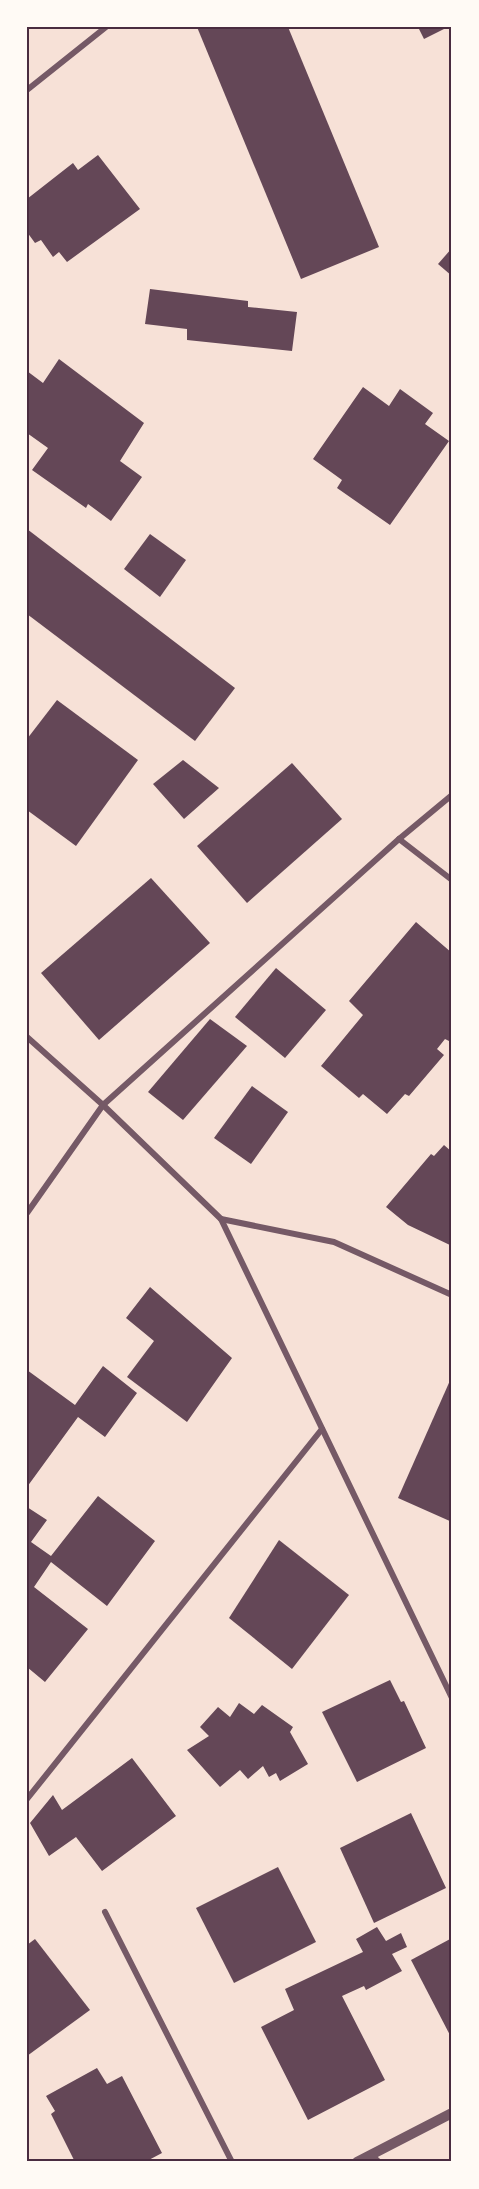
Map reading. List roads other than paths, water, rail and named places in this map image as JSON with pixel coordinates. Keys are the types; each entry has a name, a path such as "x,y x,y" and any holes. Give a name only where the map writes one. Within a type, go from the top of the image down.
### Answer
{"street":[{"path":"27,90 106,27"},
{"path":"27,1213 103,1105 399,839 452,795"},
{"path":"399,839 452,880"},
{"path":"27,1037 103,1105 220,1220 452,1698"},
{"path":"220,1220 334,1242 452,1295"},
{"path":"27,1799 322,1429"},
{"path":"105,1912 232,2162"},
{"path":"357,2162 375,2158 452,2113"}]}
